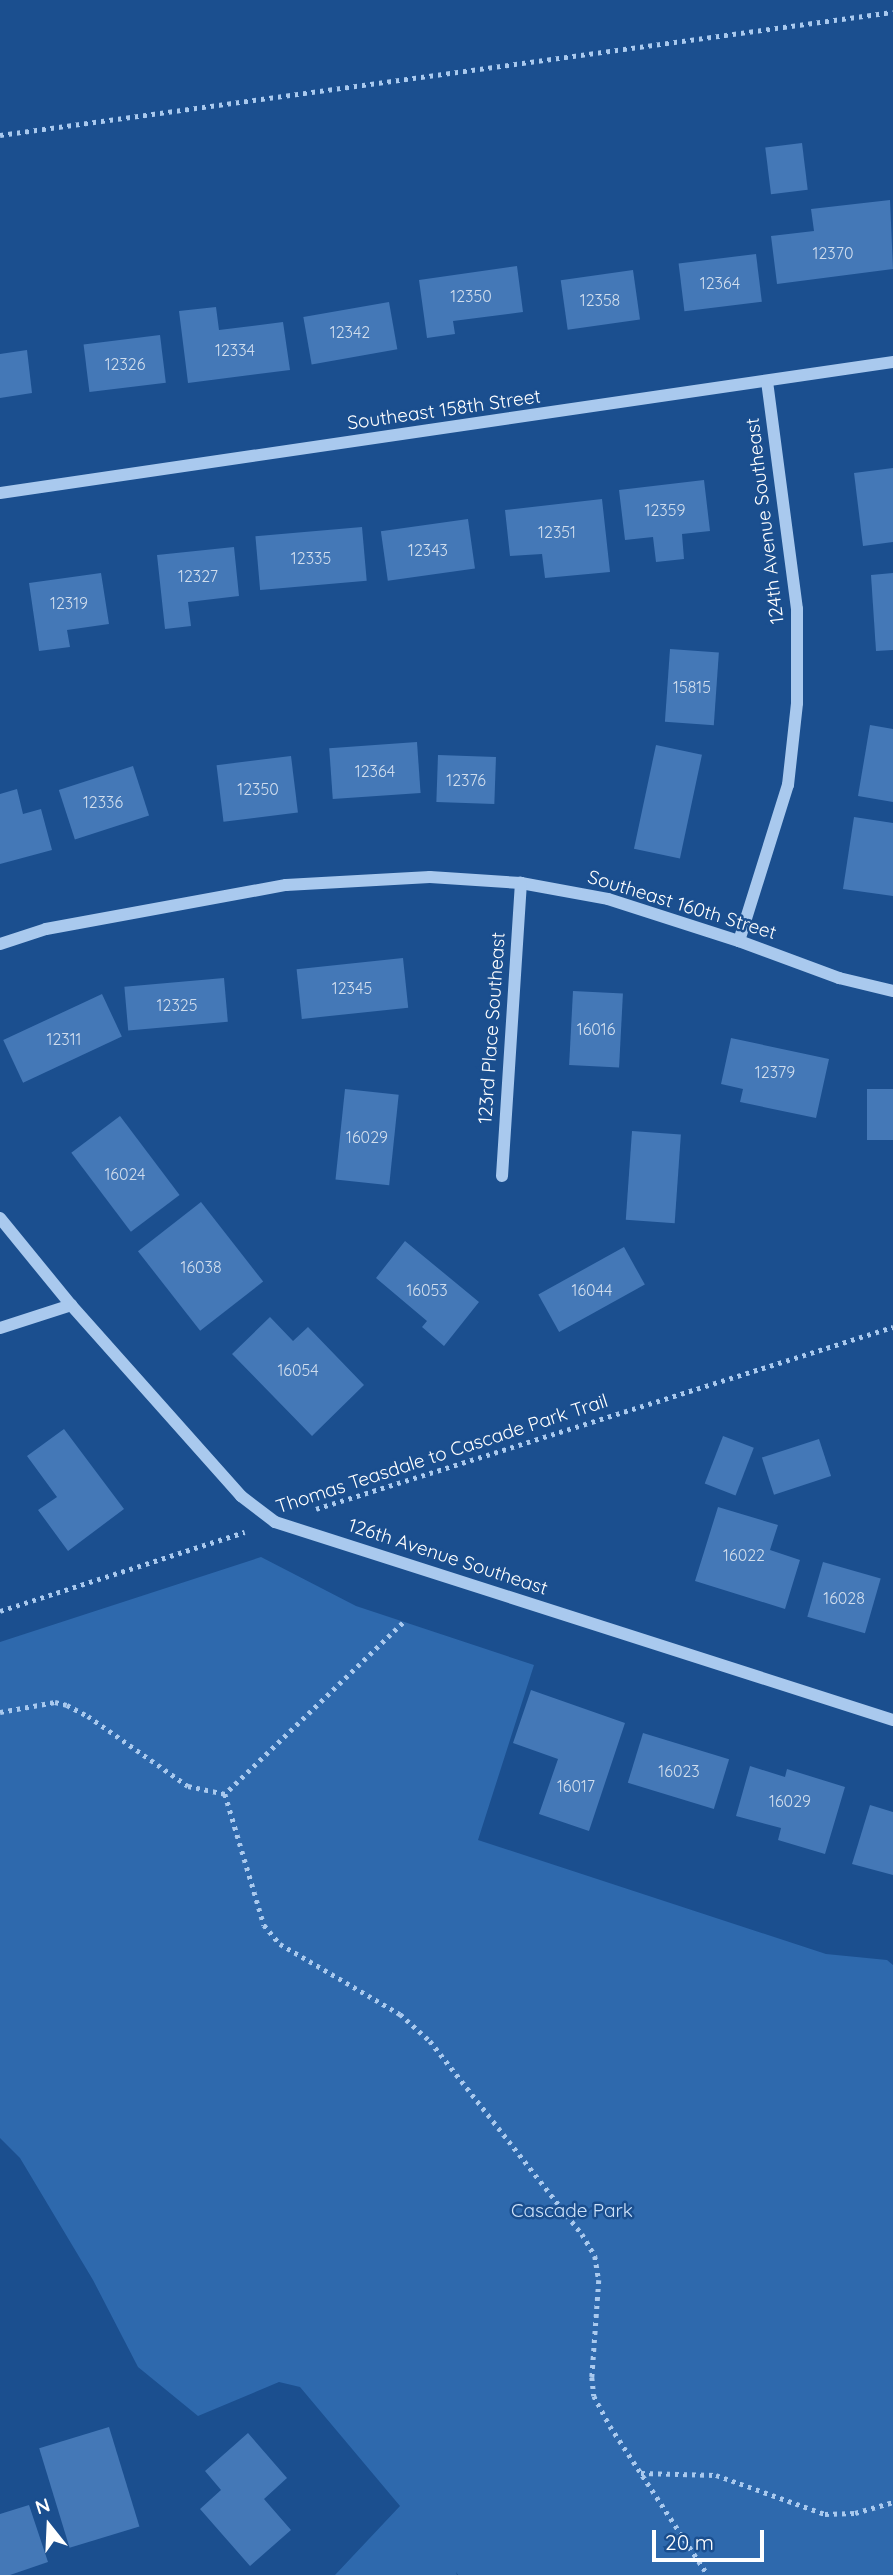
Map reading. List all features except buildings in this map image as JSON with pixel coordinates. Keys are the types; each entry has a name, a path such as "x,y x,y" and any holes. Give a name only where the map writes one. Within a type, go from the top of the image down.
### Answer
{"street":[{"name":"Southeast 158th Street","path":"0,493 893,362"},
{"name":"124th Avenue Southeast","path":"739,941 788,785 797,703 797,609 768,382"},
{"name":"Southeast 160th Street","path":"0,944 46,929 286,885 403,877 521,883 608,899 739,941 838,978 893,991"},
{"name":"123rd Place Southeast","path":"502,1176 521,883"},
{"name":"126th Avenue Southeast","path":"0,1218 71,1305 241,1496 275,1522 893,1720"},
{"path":"0,1328 71,1305"}],"path":[{"path":"0,135 893,12"},
{"name":"Thomas Teasdale to Cascade Park Trail","path":"0,1611 893,1327"},
{"path":"225,1794 404,1623"},
{"path":"0,1713 55,1702 67,1705 88,1716 188,1786 225,1794"},
{"path":"225,1794 264,1926 280,1944 400,2014 430,2041 582,2234 595,2256 599,2280 592,2377 594,2396 708,2575"},
{"path":"640,2472 716,2475 825,2514 855,2513 893,2502"}],"green space":[{"name":"Cascade Park","path":"261,1557 356,1606 534,1665 478,1840 826,1954 887,1960 893,1965 893,2575 458,2575 456,2572 457,2575 335,2575 400,2506 300,2387 279,2382 198,2416 138,2367 93,2280 20,2158 0,2138 0,1642"}]}
